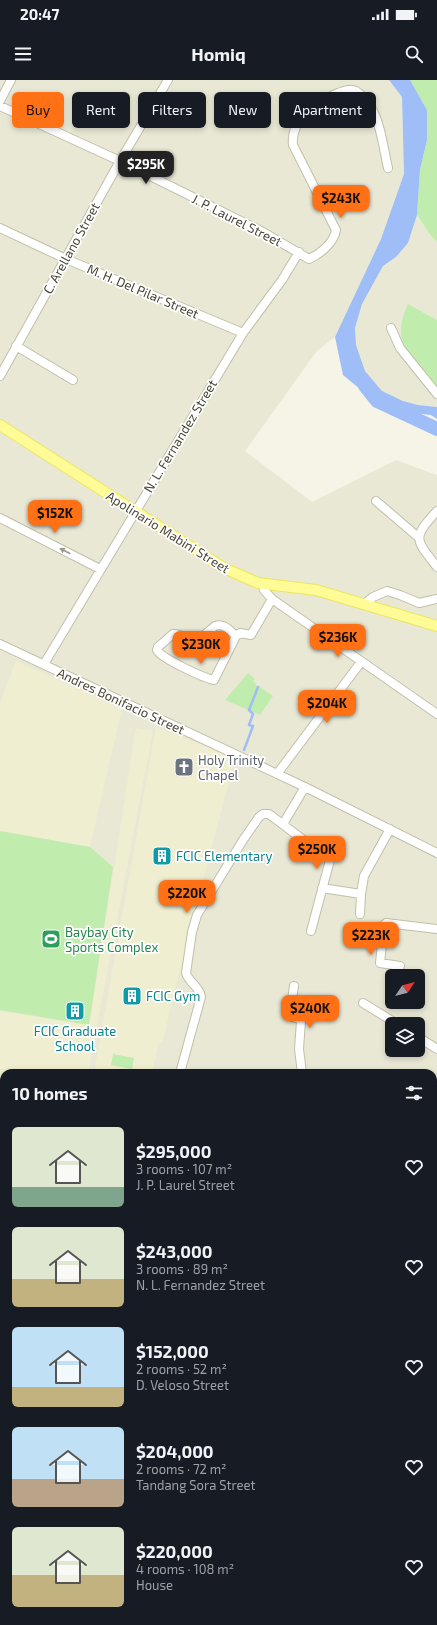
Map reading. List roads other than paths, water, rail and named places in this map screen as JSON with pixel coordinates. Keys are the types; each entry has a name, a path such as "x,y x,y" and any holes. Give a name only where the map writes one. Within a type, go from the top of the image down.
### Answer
{"main road":[{"name":"Apolinario Mabini Street","path":"0,425 224,568 260,583 316,590 437,626"}],"street":[{"path":"0,101 11,80"},
{"name":"C. Arellano Street","path":"0,376 120,161 168,80"},
{"name":"J. P. Laurel Street","path":"0,106 120,161 263,232 309,259 314,257 331,242 336,235 336,230 293,145 292,137 304,116 312,107 327,98 348,90 354,90 360,94 374,112 388,168"},
{"name":"M. H. Del Pilar Street","path":"0,228 66,258 243,333"},
{"name":"N. L. Fernandez Street","path":"44,664 134,511 243,333 282,280 299,252"},
{"path":"391,328 400,348 437,394"},
{"path":"16,346 73,380"},
{"path":"376,501 418,537"},
{"path":"437,511 422,527 418,537 420,546 437,567"},
{"path":"0,518 100,569"},
{"path":"260,583 272,599 437,714"},
{"path":"364,604 373,597 387,591 419,603 437,599"},
{"path":"236,636 227,628 219,625 215,626 197,640 193,641 179,634 173,634 158,647 157,650 159,653 177,664 214,680 236,636 240,633 251,635 272,599"},
{"name":"Andres Bonifacio Street","path":"0,644 305,787 437,853"},
{"path":"277,774 361,662"},
{"path":"283,824 305,787"},
{"path":"182,1069 202,997 199,990 189,980 186,973 192,932 196,919 243,840 261,815 269,814 330,859 311,931"},
{"path":"360,914 364,876 390,829"},
{"path":"322,888 361,894"},
{"path":"400,966 380,963 384,925 386,923 437,929"},
{"path":"294,986 290,1013 292,1017 301,1021 299,1049 302,1069"},
{"path":"363,1003 386,1017"},
{"path":"425,1041 437,1049"}],"water":[{"path":"389,80 410,80 427,110 427,140 420,170 417,215 408,243 396,257 383,266 362,304 355,328 356,345 365,371 382,391 403,401 418,405 437,407 437,419 431,415 404,412 371,398 343,375 335,337 381,239 404,174 402,97"}],"waterway":[{"path":"365,386 377,401 437,429"},
{"path":"244,750 253,726 249,725 253,714 249,710 258,687"}],"place":[{"name":"Holy Trinity Chapel","path":"184,767"},
{"name":"FCIC Elementary","path":"162,856"},
{"name":"Baybay City Sports Complex","path":"51,939"},
{"name":"FCIC Gym","path":"132,996"},
{"name":"FCIC Graduate School","path":"75,1011"}]}
